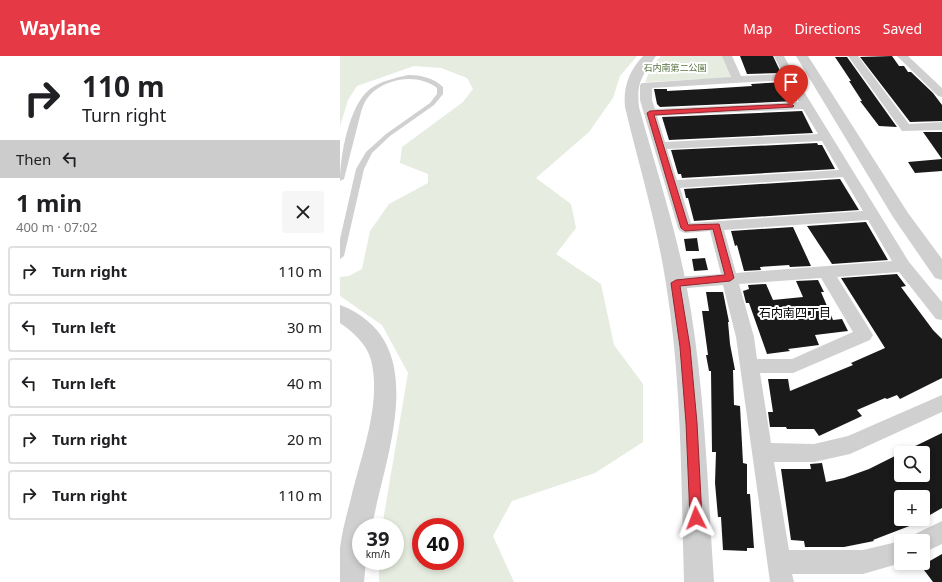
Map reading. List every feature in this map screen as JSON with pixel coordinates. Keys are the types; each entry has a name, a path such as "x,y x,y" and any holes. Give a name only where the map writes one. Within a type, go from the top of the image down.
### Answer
{"street":[{"path":"650,56 636,74 631,84 630,96 676,283 685,347 691,423 699,582"},
{"path":"727,56 737,79"},
{"path":"779,56 872,216 903,266 942,314"},
{"path":"802,56 902,217 942,273"},
{"path":"816,56 917,215 942,249"},
{"path":"854,56 906,128 942,126"},
{"path":"902,56 942,94"},
{"path":"790,77 646,85 646,100 685,228 872,216"},
{"path":"650,113 807,105"},
{"path":"660,146 826,137"},
{"path":"672,184 847,173"},
{"path":"716,226 745,337 780,572 862,562 894,554"},
{"path":"676,283 903,266"},
{"path":"749,366 793,366 864,335 825,271"},
{"path":"340,313 357,324 374,343 383,366 386,391 383,413 358,527 348,582"},
{"path":"762,452 814,453 850,445 942,403"},
{"path":"930,538 942,532"}],"lane":[{"path":"340,179 358,111 364,98 373,88 405,77 419,77 433,80 440,87 440,94 432,104 388,135 369,152 360,169 340,256"}],"green space":[{"path":"340,56 637,56 620,76 613,98 589,132 536,178 571,204 576,228 556,254 601,284 614,345 643,384 643,442 595,473 512,501 493,536 514,582 379,582 379,570 404,570 404,518 384,518 408,373 382,325 340,296 340,277 349,276 362,269 370,231 389,204 428,183 428,174 400,163 402,147 463,102 473,89 467,78 441,68 414,66 357,86 348,100 340,126"},
{"name":"石内南第二公園","path":"661,56 723,56 731,76 727,78 645,82 652,66"}],"building":[{"path":"740,56 773,56 781,73 747,74"},
{"path":"892,56 899,66 904,66 908,72 911,72 933,93 942,105 942,121 910,122 860,57"},
{"path":"835,57 847,57 897,127 879,126 860,101 862,101 849,81 851,81"},
{"path":"786,82 797,101 660,107 657,104 654,89 667,89 667,91 705,89"},
{"path":"802,111 813,133 669,140 662,117"},
{"path":"923,132 942,132 942,159"},
{"path":"817,143 818,145 822,145 835,169 682,178 681,174 678,174 671,150"},
{"path":"942,159 942,171 915,173 908,162"},
{"path":"840,179 859,210 694,221 684,189"},
{"path":"866,222 888,260 832,264 807,226"},
{"path":"793,227 811,266 790,267 789,265 760,267 761,270 744,271 737,245 735,246 731,231"},
{"path":"697,238 699,251 686,251 684,239"},
{"path":"705,258 708,270 694,271 692,259"},
{"path":"897,274 906,286 901,287 933,330 942,339 942,378 900,399 897,395 887,399 885,398 857,410 862,416 819,436 814,429 787,429 786,427 770,427 768,412 773,412 768,379 788,379 790,391 853,365 851,363 885,348 841,278"},
{"path":"818,280 824,292 821,292 833,320 842,319 848,331 815,335 819,345 788,349 790,351 767,354 749,303 746,303 743,291 749,289 748,285 766,284 773,300 803,297 796,281"},
{"path":"706,292 723,292 729,322 730,344 735,370 733,370 734,405 740,406 743,463 747,464 747,494 750,494 754,548 747,548 747,551 723,550 721,517 718,517 715,483 716,452 712,452 711,371 709,371 706,355 708,355 702,311 709,311"},
{"path":"942,433 942,508 930,515 930,490 894,490 894,526 909,526 873,540 874,541 844,547 805,547 804,541 791,540 781,469 811,469 810,464 822,463 826,482 844,478 869,469 894,456 894,482 930,482 930,446 915,446"},
{"path":"942,554 942,582 933,582 924,570 930,570 930,561"}],"district":[{"name":"石内南四丁目","path":"795,313"}],"route":[{"path":"696,518 685,347 676,283 730,278 716,226 685,228 650,113 791,106"}]}
